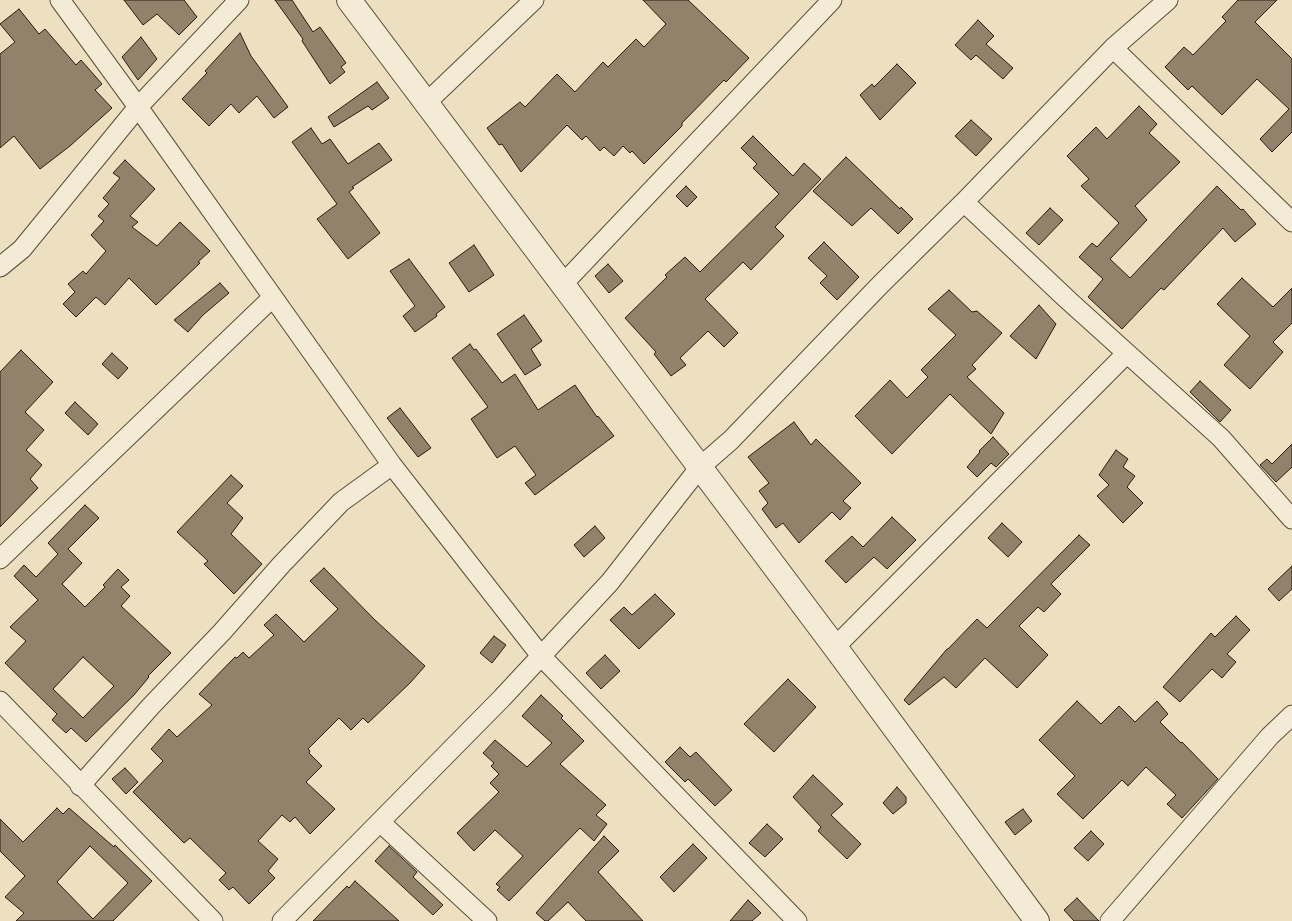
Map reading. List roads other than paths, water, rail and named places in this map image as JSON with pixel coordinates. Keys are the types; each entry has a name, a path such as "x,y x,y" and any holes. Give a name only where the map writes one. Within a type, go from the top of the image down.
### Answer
{"street":[{"path":"60,0 392,465 541,656 796,921"},
{"path":"0,267 22,249 138,107 239,0"},
{"path":"349,0 835,647 1037,921"},
{"path":"426,103 534,0"},
{"path":"562,285 832,0"},
{"path":"282,921 541,656 610,582 700,467 731,440 1113,48 1168,0"},
{"path":"1113,48 1292,222"},
{"path":"964,202 1126,354 1221,438 1292,519"},
{"path":"0,559 273,297"},
{"path":"835,647 1126,354"},
{"path":"80,786 151,706 222,632 281,565 341,502 392,465"},
{"path":"0,702 213,921"},
{"path":"1110,921 1270,736 1292,716"},
{"path":"380,822 487,921"}]}
